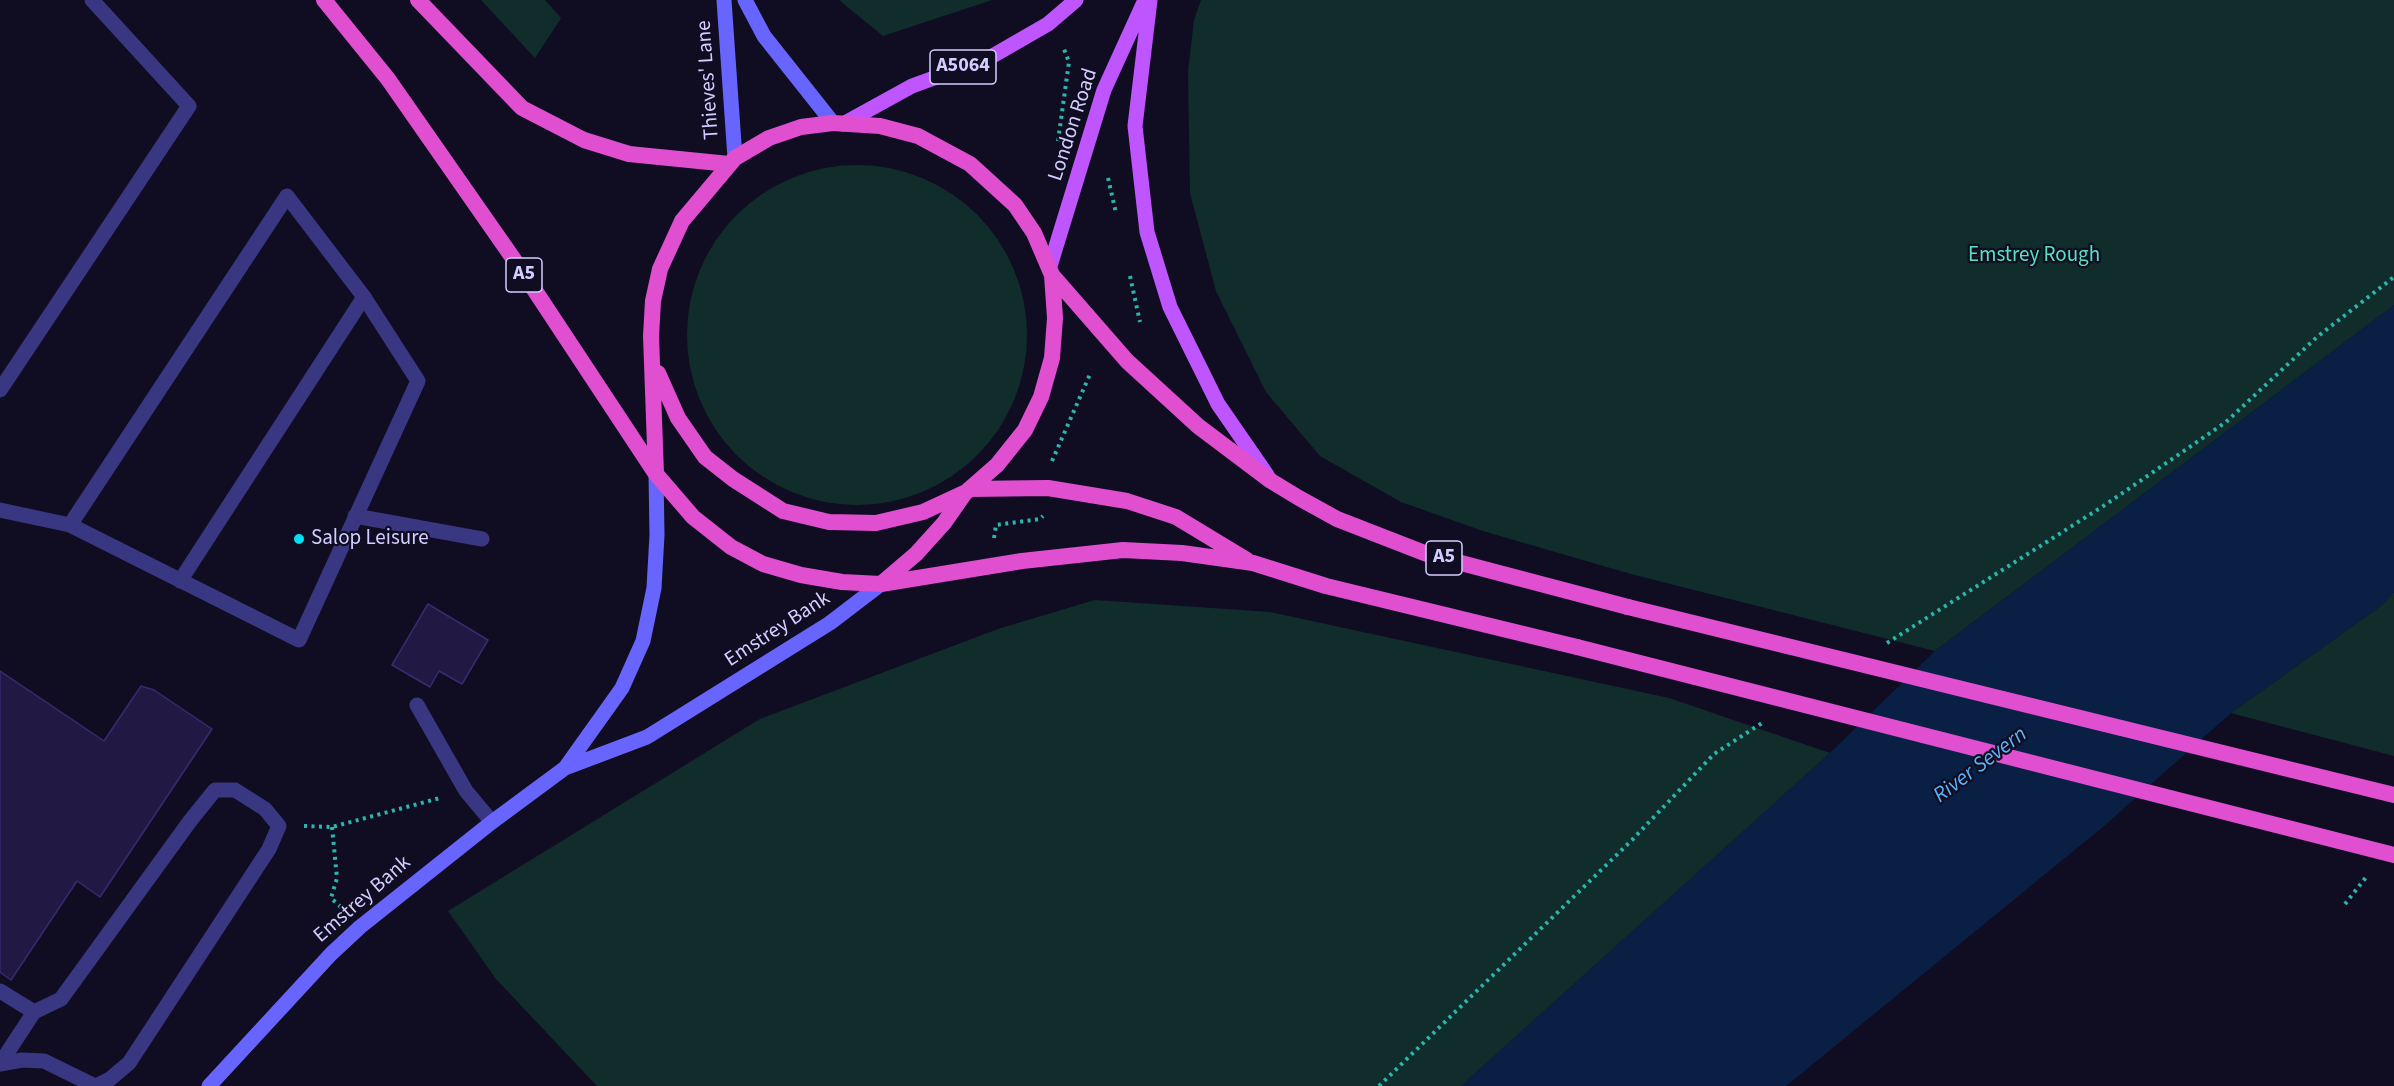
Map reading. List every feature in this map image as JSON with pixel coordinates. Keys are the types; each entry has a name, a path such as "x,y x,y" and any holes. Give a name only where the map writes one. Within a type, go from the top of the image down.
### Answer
{"highway":[{"name":"A5","path":"324,0 395,88 524,274 656,474"},
{"path":"418,0 522,108 543,119 584,140 628,154 732,161"},
{"path":"881,584 923,546 944,523 967,491 997,465 1025,430 1041,397 1052,358 1055,318 1051,271 1034,233 1015,205 970,164 918,136 880,126 838,123 801,127 769,138 732,161 682,220 672,237 652,301 651,336 656,474 693,517 731,547 763,564 811,577 842,582 881,584 999,564 1123,550 1182,553 1253,563 1326,586 1577,647 2394,855"},
{"name":"A5","path":"1051,271 1127,361 1198,426 1271,481 1337,519 1426,554 1628,607 2394,795"},
{"path":"653,359 664,392 678,418 705,457 733,479 783,511 829,522 876,523 923,512 967,491 1048,488 1127,501 1176,517 1253,563"}],"main road":[{"name":"Thieves' Lane","path":"724,0 732,161"},
{"path":"745,0 764,36 838,123"},
{"name":"A5064","path":"838,123 912,86 989,58 1048,24 1076,0"},
{"name":"London Road","path":"1051,271 1104,90 1145,0"},
{"path":"1150,0 1135,126 1147,232 1170,307 1218,404 1271,481"},
{"name":"Emstrey Bank","path":"565,768 622,688 643,641 654,588 657,535 656,474"},
{"name":"Emstrey Bank","path":"209,1086 331,954 360,927 492,822 565,768 647,737 830,623 881,584"}],"lane":[{"path":"0,390 189,106 92,0"},
{"path":"0,510 70,525 299,640 418,381 364,297 287,196 70,525"},
{"path":"180,581 364,297"},
{"path":"354,516 482,539"},
{"path":"417,705 466,791 492,822"},
{"path":"215,790 235,790 265,809 279,826 269,849 129,1063 110,1079 96,1086 44,1061 22,1060 0,1064 34,1012 61,999 215,790"},
{"path":"0,991 34,1012"}],"path":[{"path":"1058,144 1069,62 1064,48"},
{"path":"1049,467 1091,372"},
{"path":"993,538 996,525 1040,519 1047,513"},
{"path":"279,826 332,826 466,791"},
{"path":"332,826 337,878 332,898 360,927"}],"green space":[{"path":"481,0 545,0 561,18 535,58"},
{"path":"839,0 992,0 883,36"},
{"name":"Emstrey Rough","path":"1201,0 2394,0 2394,305 1935,651 1631,574 1483,531 1401,502 1320,456 1266,392 1216,291 1190,193 1188,72 1194,20"},
{"path":"840,165 874,165 906,172 937,185 952,193 978,214 999,240 1014,270 1024,302 1027,335 1024,368 1014,400 999,430 978,456 952,477 906,498 874,505 840,505 808,498 762,477 736,456 725,443 707,415 694,384 687,352 687,318 694,286 715,240 736,214 749,203 777,185 808,172"},
{"path":"2394,592 2394,756 2231,713 2382,605"},
{"path":"1095,600 1270,612 1669,698 1830,753 1461,1086 597,1086 496,979 448,911 760,719 998,629"}],"water":[{"name":"River Severn","path":"2394,305 2394,592 2382,605 2231,713 2104,826 1786,1086 1461,1086 1830,753 1935,651"}],"building":[{"path":"428,604 488,640 462,684 439,671 430,687 392,665"},
{"path":"0,671 104,741 141,686 154,690 212,729 100,897 77,881 11,980 0,972"}],"place":[{"name":"Salop Leisure","path":"299,539"}]}
